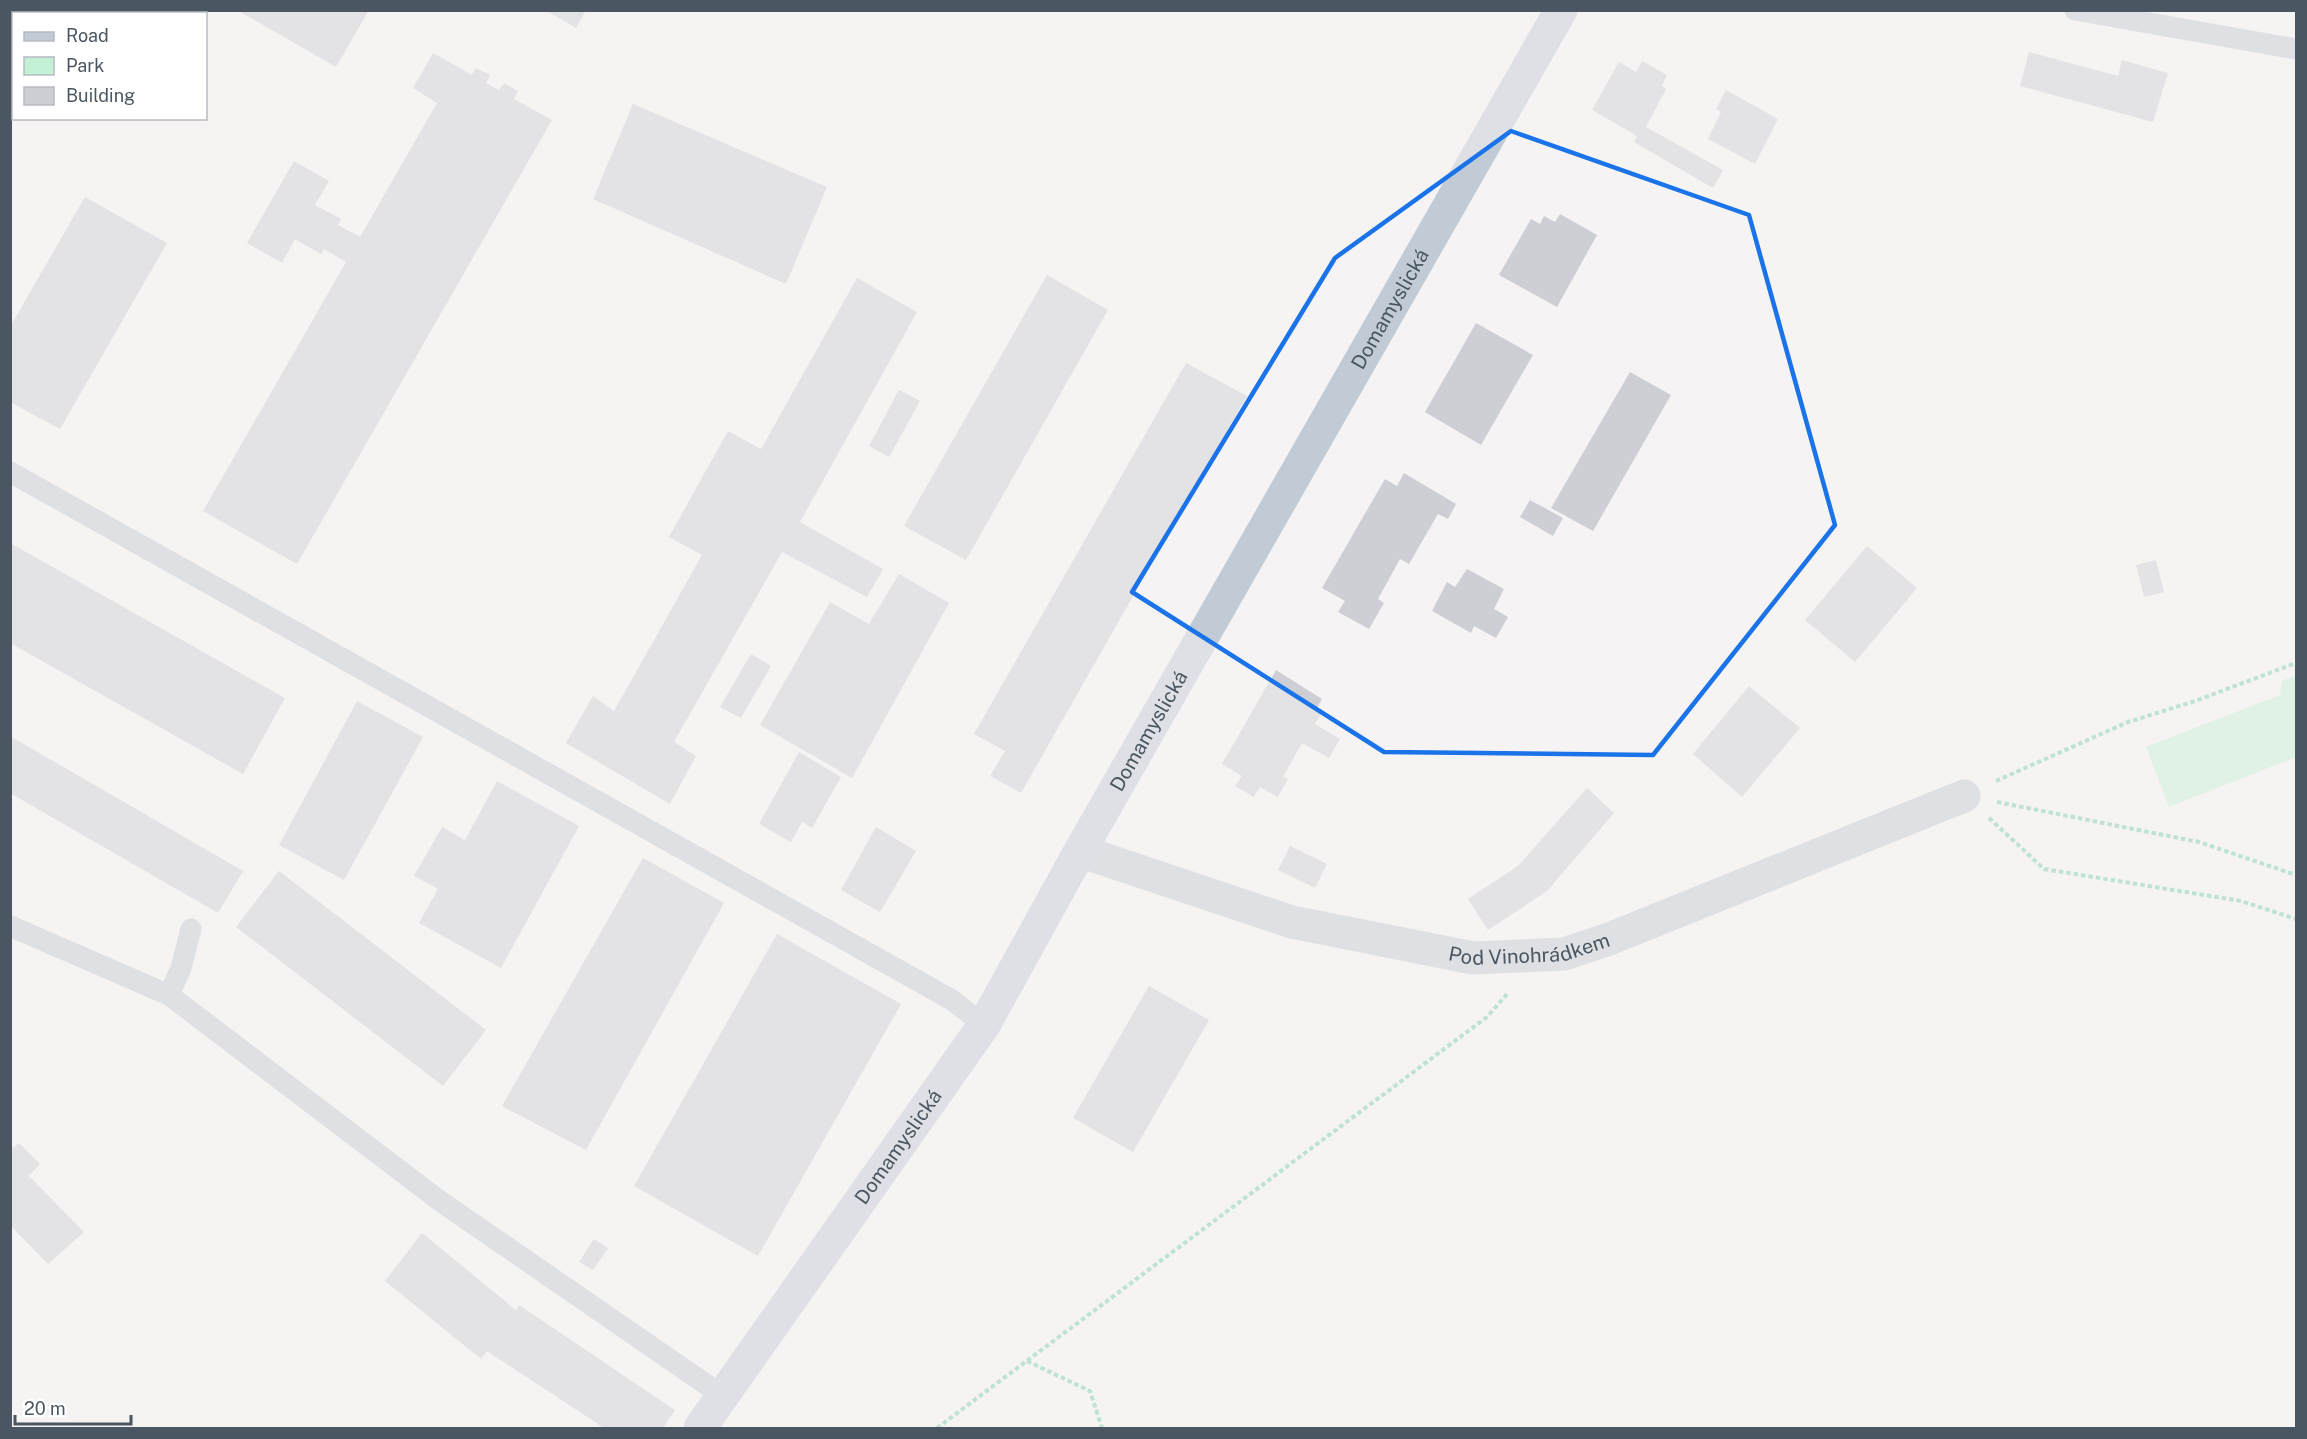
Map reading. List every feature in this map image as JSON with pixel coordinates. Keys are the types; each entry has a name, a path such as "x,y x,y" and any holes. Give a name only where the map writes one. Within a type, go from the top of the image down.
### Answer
{"street":[{"name":"Domamyslická","path":"700,1428 984,1025 1080,851 1561,10"},
{"name":"Pod Vinohrádkem","path":"1080,851 1292,922 1473,958 1539,957 1564,954 1609,939 1964,796"}],"lane":[{"path":"2075,10 2296,49"},
{"path":"10,472 952,1000 984,1025"},
{"path":"10,926 169,995 440,1201 723,1396"},
{"path":"169,995 180,968 191,929"}],"path":[{"path":"1964,796 2128,723 2195,701 2296,663"},
{"path":"1964,796 2199,842 2296,875"},
{"path":"1964,796 2044,869 2241,902 2296,919"},
{"path":"937,1428 1487,1017 1539,957"},
{"path":"1027,1361 1090,1391 1102,1428"}],"highlighted area":[{"path":"1511,131 1749,215 1835,525 1653,755 1384,752 1132,592 1335,258"}],"green space":[{"path":"2296,675 2296,757 2169,807 2146,747 2280,695 2282,681"}],"building":[{"path":"237,10 369,10 336,67"},
{"path":"545,10 586,10 576,28"},
{"path":"10,40 12,41 12,92 10,94"},
{"path":"2029,52 2118,76 2122,60 2168,73 2153,122 2020,86"},
{"path":"433,53 472,75 476,68 490,75 486,83 499,90 504,83 518,91 514,99 552,120 297,564 203,511 346,262 324,249 321,254 295,239 282,263 247,243 294,161 329,181 315,205 341,219 338,225 360,237 437,103 413,88"},
{"path":"1642,61 1667,75 1662,86 1666,89 1646,127 1723,170 1713,188 1634,142 1637,136 1592,110 1619,62 1636,72"},
{"path":"1726,90 1778,119 1755,164 1708,139 1721,112 1716,109"},
{"path":"633,104 827,187 786,284 593,199"},
{"path":"85,197 167,243 60,429 10,402 10,327"},
{"path":"1560,214 1597,235 1557,307 1499,275 1531,219 1540,224 1544,216 1555,222"},
{"path":"1047,275 1108,310 966,560 904,526"},
{"path":"857,278 917,312 800,522 883,569 867,597 782,552 674,742 696,756 670,804 566,743 593,696 614,711 702,555 669,537 728,431 761,449"},
{"path":"1476,323 1533,355 1481,445 1425,412"},
{"path":"1186,363 1247,396 1021,793 990,776 1005,751 974,734"},
{"path":"1630,372 1671,395 1593,531 1551,508"},
{"path":"899,390 920,401 889,457 869,446"},
{"path":"1404,473 1456,504 1448,519 1438,514 1409,564 1400,559 1378,599 1384,603 1369,629 1338,612 1345,601 1322,588 1385,479 1397,486"},
{"path":"1530,500 1563,518 1553,536 1520,517"},
{"path":"10,543 285,698 243,774 10,643"},
{"path":"1867,546 1917,588 1855,662 1805,620"},
{"path":"2156,560 2164,592 2144,597 2136,565"},
{"path":"1467,569 1504,589 1494,609 1508,617 1496,638 1474,626 1471,633 1432,611 1447,582 1455,587"},
{"path":"899,574 949,603 852,778 760,725 830,602 869,624"},
{"path":"751,654 771,666 741,718 720,707"},
{"path":"1276,670 1322,699 1317,708 1322,712 1315,724 1340,739 1329,758 1302,743 1283,777 1288,779 1278,797 1260,787 1254,797 1235,786 1242,776 1222,764"},
{"path":"1749,686 1800,728 1742,797 1693,754"},
{"path":"357,701 423,737 344,880 279,845"},
{"path":"10,736 243,871 218,913 10,793"},
{"path":"799,752 841,777 812,828 802,822 791,842 759,824"},
{"path":"497,781 579,826 501,968 419,923 438,889 414,876 442,827 465,840"},
{"path":"1587,788 1614,813 1547,891 1488,930 1468,899 1518,866"},
{"path":"876,827 916,851 880,912 841,890"},
{"path":"1290,846 1327,864 1315,888 1278,870"},
{"path":"643,858 724,903 586,1150 502,1106"},
{"path":"279,871 486,1030 443,1086 236,927"},
{"path":"777,934 901,1004 758,1256 634,1186"},
{"path":"1149,986 1209,1020 1133,1152 1073,1118"},
{"path":"19,1143 40,1164 29,1176 84,1232 48,1264 10,1225 10,1150"},
{"path":"422,1233 516,1310 519,1305 675,1410 663,1428 604,1428 487,1351 481,1359 385,1281"},
{"path":"594,1239 608,1248 593,1270 579,1262"}]}
